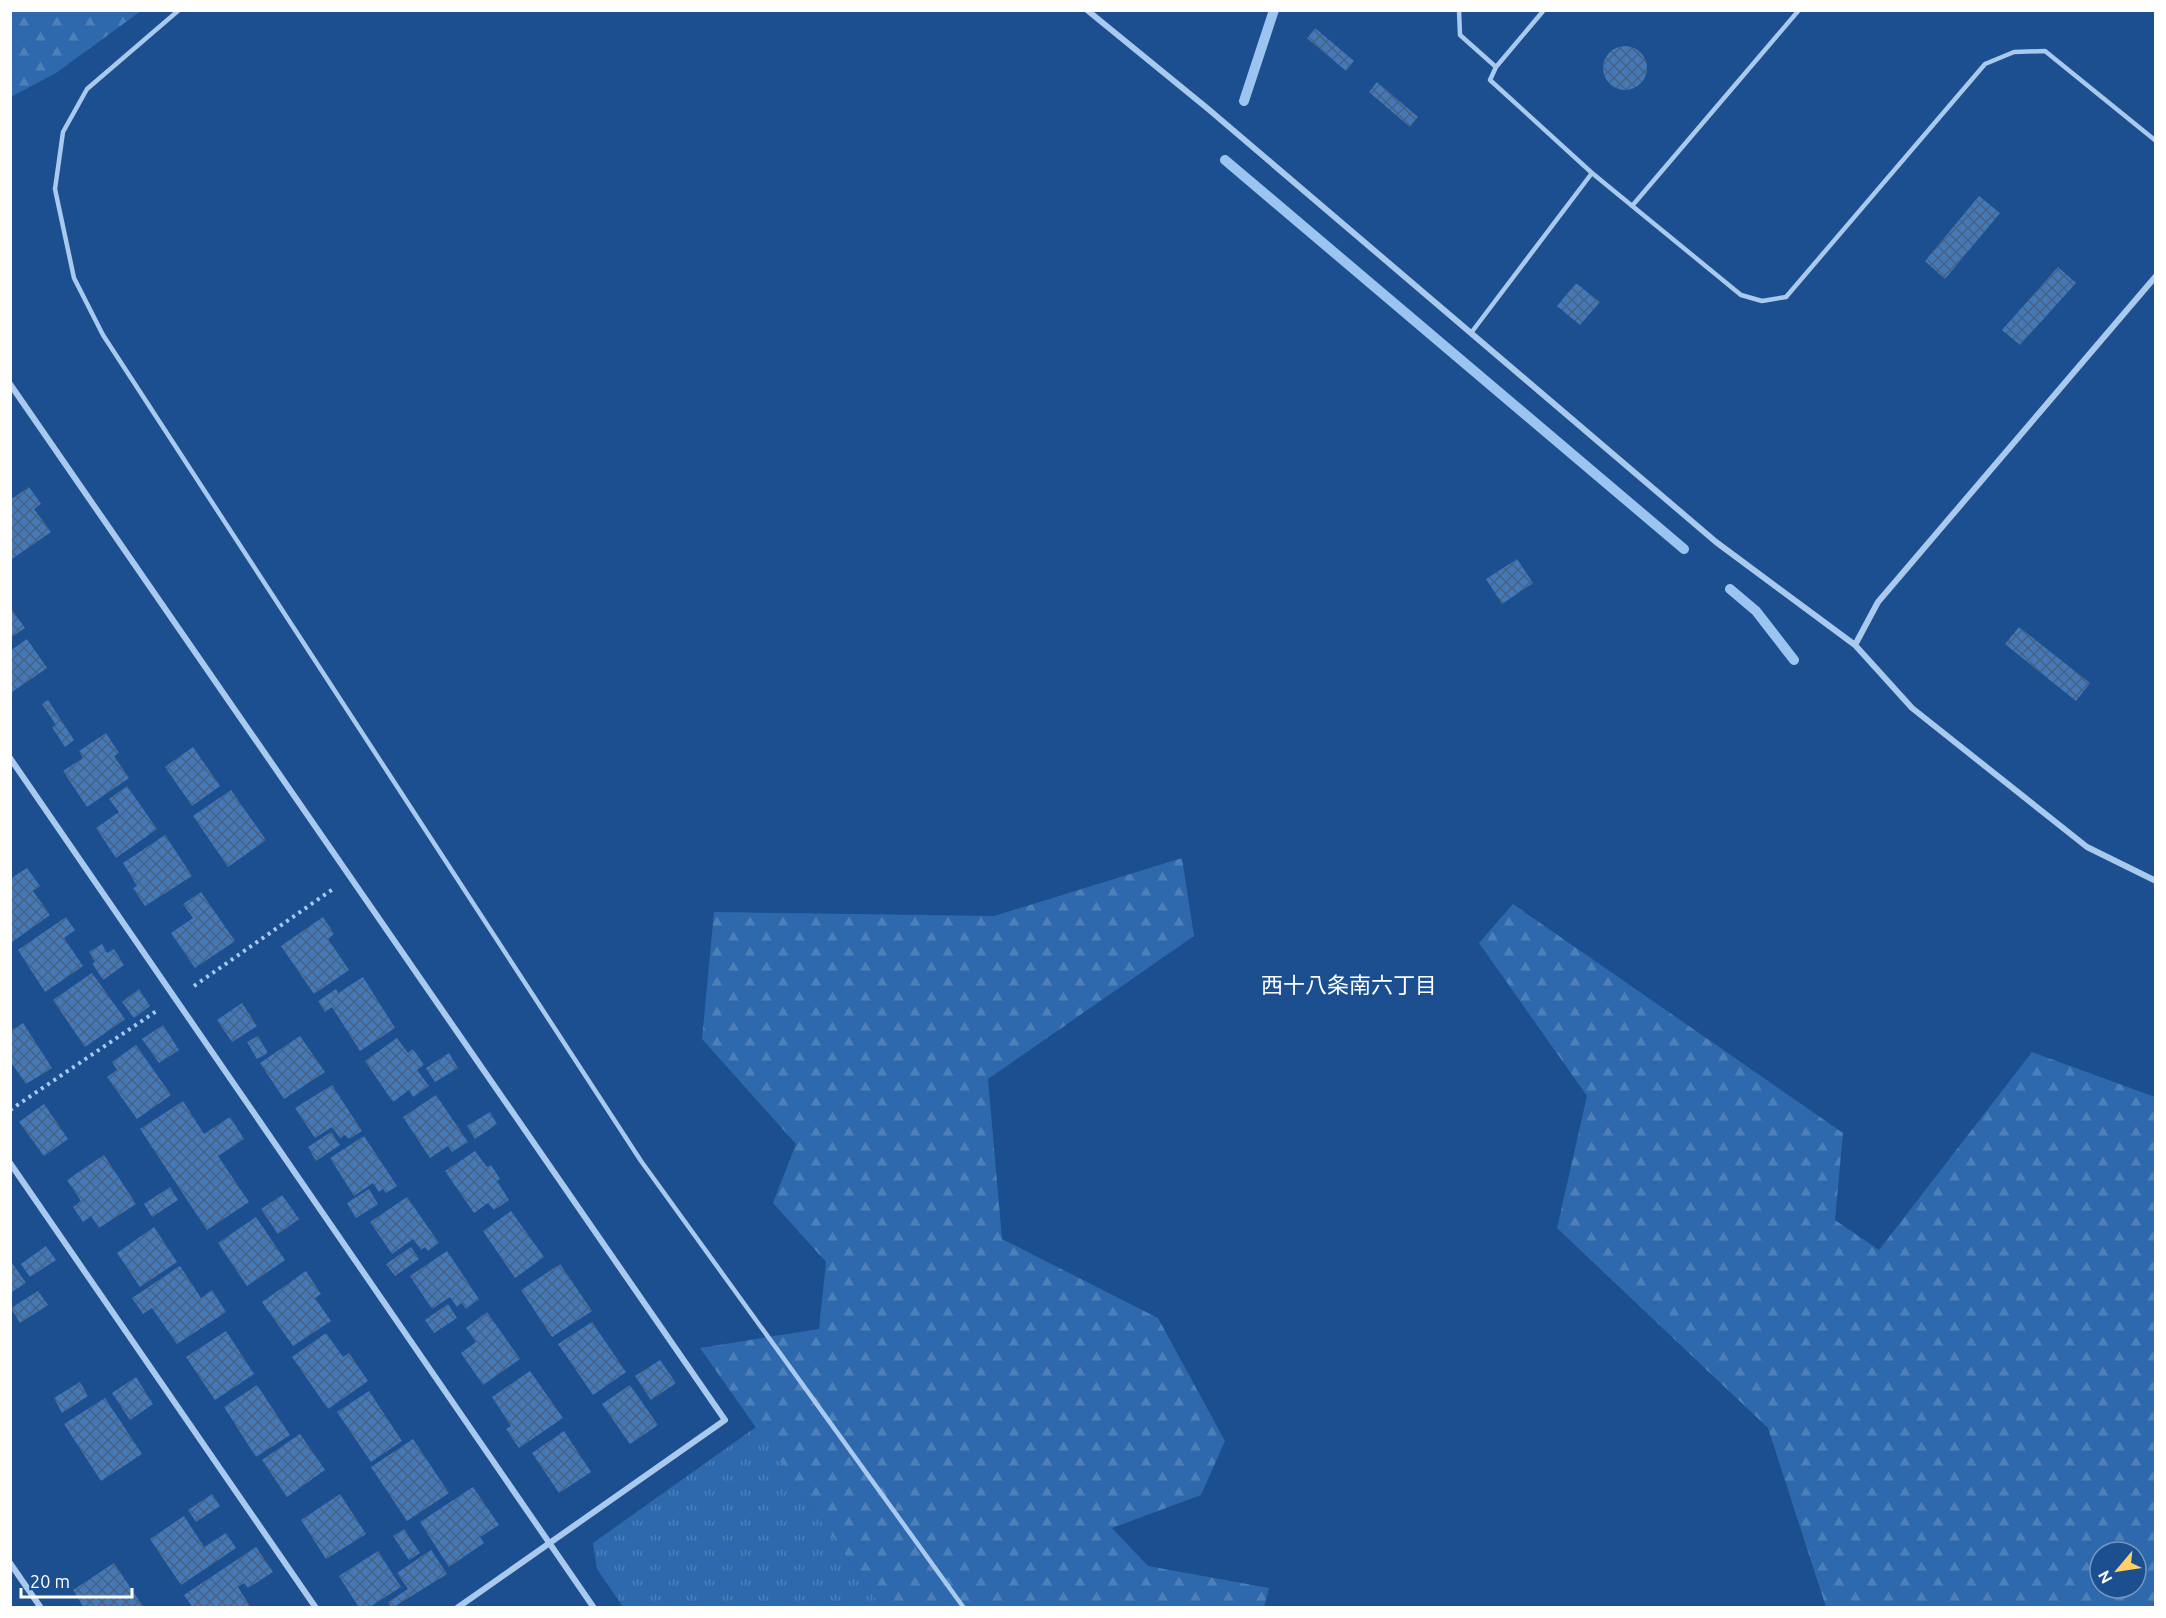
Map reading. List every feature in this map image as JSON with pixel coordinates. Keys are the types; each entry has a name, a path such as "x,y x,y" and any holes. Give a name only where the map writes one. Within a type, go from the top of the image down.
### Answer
{"street":[{"path":"1087,10 1207,108 1716,542 1855,645 1912,708 2087,847 2156,880"},
{"path":"1855,645 1878,602 2156,276"},
{"path":"10,384 726,1420 457,1608"},
{"path":"10,758 594,1608"},
{"path":"10,1163 316,1608"},
{"path":"10,1563 41,1608"}],"lane":[{"path":"179,10 87,89 63,132 55,189 74,278 103,335 641,1161 964,1608"},
{"path":"1459,10 1460,35 1496,67"},
{"path":"1544,10 1496,67 1490,80 1592,173 1741,295 1762,301 1786,297 1985,64 2014,52 2045,51 2156,141"},
{"path":"1632,206 1799,10"},
{"path":"1471,333 1592,173"}],"green space":[{"path":"11,10 141,11 56,73 11,97"},
{"path":"1182,858 1194,936 988,1079 1002,1239 1158,1318 1225,1441 1201,1495 1112,1528 1148,1566 1269,1588 1264,1607 882,1607 700,1348 819,1329 826,1262 773,1203 796,1144 702,1039 714,912 994,916"},
{"path":"1513,904 1843,1133 1835,1220 1879,1250 2032,1052 2155,1097 2155,1607 1826,1607 1768,1428 1557,1228 1587,1096 1479,943"},
{"path":"756,1427 882,1607 623,1607 597,1569 593,1543"}],"building":[{"path":"1315,28 1354,61 1346,71 1307,38"},
{"path":"1625,46 1640,53 1647,68 1640,83 1625,90 1610,83 1603,68 1610,53"},
{"path":"1377,82 1418,117 1410,127 1369,92"},
{"path":"1979,196 2000,213 1945,279 1925,261"},
{"path":"2058,267 2076,283 2020,345 2002,330"},
{"path":"1576,283 1600,302 1580,325 1557,306"},
{"path":"29,487 41,504 34,509 51,532 12,559 10,500"},
{"path":"1517,559 1533,583 1502,604 1486,579"},
{"path":"10,607 25,628 10,638"},
{"path":"2019,627 2090,683 2076,701 2005,644"},
{"path":"27,639 47,668 12,692 10,651"},
{"path":"48,700 74,740 65,747 52,727 56,725 42,704"},
{"path":"106,733 119,753 114,756 129,778 87,807 63,771 83,758 79,751"},
{"path":"193,747 220,786 192,806 165,767"},
{"path":"127,786 157,829 116,858 96,828 119,812 109,799"},
{"path":"231,790 266,840 228,867 193,816"},
{"path":"165,835 192,876 145,906 133,888 137,886 123,863"},
{"path":"27,868 40,886 33,891 50,915 12,942 10,879"},
{"path":"201,892 235,941 195,968 171,933 193,918 183,904"},
{"path":"66,917 75,930 64,938 83,966 45,992 18,950"},
{"path":"323,917 334,934 328,939 349,970 314,994 281,946"},
{"path":"102,944 107,953 114,949 124,965 103,980 92,963 95,962 89,952"},
{"path":"92,973 125,1019 85,1047 53,1000"},
{"path":"363,977 395,1028 360,1051 332,1007 325,1012 318,1001 336,989 338,993"},
{"path":"139,989 150,1006 134,1018 122,1002"},
{"path":"242,1003 257,1026 232,1042 217,1020"},
{"path":"23,1023 52,1068 26,1084 10,1061 10,1031"},
{"path":"163,1025 179,1050 159,1063 142,1039"},
{"path":"258,1036 268,1053 257,1059 247,1042"},
{"path":"300,1036 325,1072 284,1099 260,1063"},
{"path":"397,1038 408,1053 413,1049 424,1065 417,1070 429,1086 413,1097 409,1090 393,1102 365,1061"},
{"path":"136,1045 171,1095 137,1119 107,1077 117,1070 112,1062"},
{"path":"449,1053 458,1068 435,1082 426,1068"},
{"path":"332,1085 362,1131 349,1139 345,1135 340,1138 332,1127 315,1138 295,1108"},
{"path":"436,1095 468,1142 452,1152 448,1146 430,1158 403,1117"},
{"path":"183,1101 204,1134 230,1117 244,1139 218,1156 249,1202 207,1230 140,1129"},
{"path":"44,1104 68,1139 44,1156 19,1122"},
{"path":"490,1112 497,1124 475,1139 467,1126"},
{"path":"331,1132 340,1145 316,1161 308,1147"},
{"path":"364,1136 397,1186 386,1193 383,1189 379,1192 373,1183 354,1196 330,1158"},
{"path":"475,1151 487,1167 491,1165 500,1179 497,1181 509,1200 494,1210 488,1203 474,1213 445,1171"},
{"path":"104,1155 136,1204 99,1228 91,1216 83,1222 73,1207 81,1201 67,1180"},
{"path":"170,1187 178,1200 152,1217 144,1204"},
{"path":"369,1189 378,1204 356,1218 347,1203"},
{"path":"282,1195 299,1219 278,1234 261,1209"},
{"path":"407,1197 439,1243 428,1251 425,1247 421,1250 413,1239 392,1254 370,1222"},
{"path":"511,1211 544,1257 515,1278 483,1231"},
{"path":"256,1217 285,1260 247,1286 218,1243"},
{"path":"154,1227 177,1262 140,1287 117,1253"},
{"path":"46,1246 56,1260 30,1277 21,1264"},
{"path":"411,1247 419,1259 395,1276 386,1264"},
{"path":"447,1251 479,1299 466,1309 462,1303 457,1307 450,1297 432,1309 410,1276"},
{"path":"10,1260 26,1283 10,1293"},
{"path":"560,1264 592,1311 552,1337 521,1290"},
{"path":"180,1266 201,1298 212,1290 226,1312 177,1344 152,1308 143,1314 132,1298"},
{"path":"306,1271 321,1294 315,1298 331,1321 293,1346 262,1302"},
{"path":"38,1291 48,1305 20,1323 11,1308"},
{"path":"448,1304 457,1318 434,1333 425,1320"},
{"path":"487,1312 520,1359 483,1385 461,1353 476,1342 466,1328"},
{"path":"592,1322 626,1372 593,1395 558,1344"},
{"path":"226,1331 254,1374 215,1400 186,1357"},
{"path":"326,1333 343,1357 349,1353 368,1381 328,1409 292,1357"},
{"path":"660,1360 676,1383 651,1400 635,1376"},
{"path":"530,1371 563,1418 519,1448 506,1429 511,1426 492,1397"},
{"path":"136,1377 153,1404 130,1420 112,1393"},
{"path":"80,1382 88,1396 62,1413 54,1398"},
{"path":"257,1385 290,1435 256,1457 224,1407"},
{"path":"630,1385 658,1425 630,1444 602,1404"},
{"path":"369,1391 402,1441 371,1462 337,1412"},
{"path":"105,1398 142,1454 101,1481 64,1424"},
{"path":"564,1431 591,1472 559,1493 532,1453"},
{"path":"300,1434 325,1470 287,1497 262,1460"},
{"path":"413,1439 449,1493 407,1521 371,1467"},
{"path":"473,1487 499,1525 480,1537 484,1543 449,1567 420,1522"},
{"path":"212,1494 220,1506 196,1522 188,1510"},
{"path":"340,1494 366,1534 326,1559 301,1520"},
{"path":"184,1516 204,1547 226,1533 236,1548 181,1585 150,1539"},
{"path":"404,1529 420,1553 409,1560 393,1536"},
{"path":"256,1547 273,1572 248,1588 244,1583 238,1587 251,1608 193,1608 184,1595"},
{"path":"431,1550 447,1574 392,1608 388,1602 408,1589 397,1573"},
{"path":"378,1551 401,1587 368,1608 359,1608 339,1576"},
{"path":"114,1563 144,1608 84,1608 73,1590"}],"waterway":[{"path":"1244,101 1274,10"},
{"path":"1225,160 1684,549"},
{"path":"1730,589 1756,611 1794,660"}],"district":[{"name":"西十八条南六丁目","path":"1349,985"}]}
